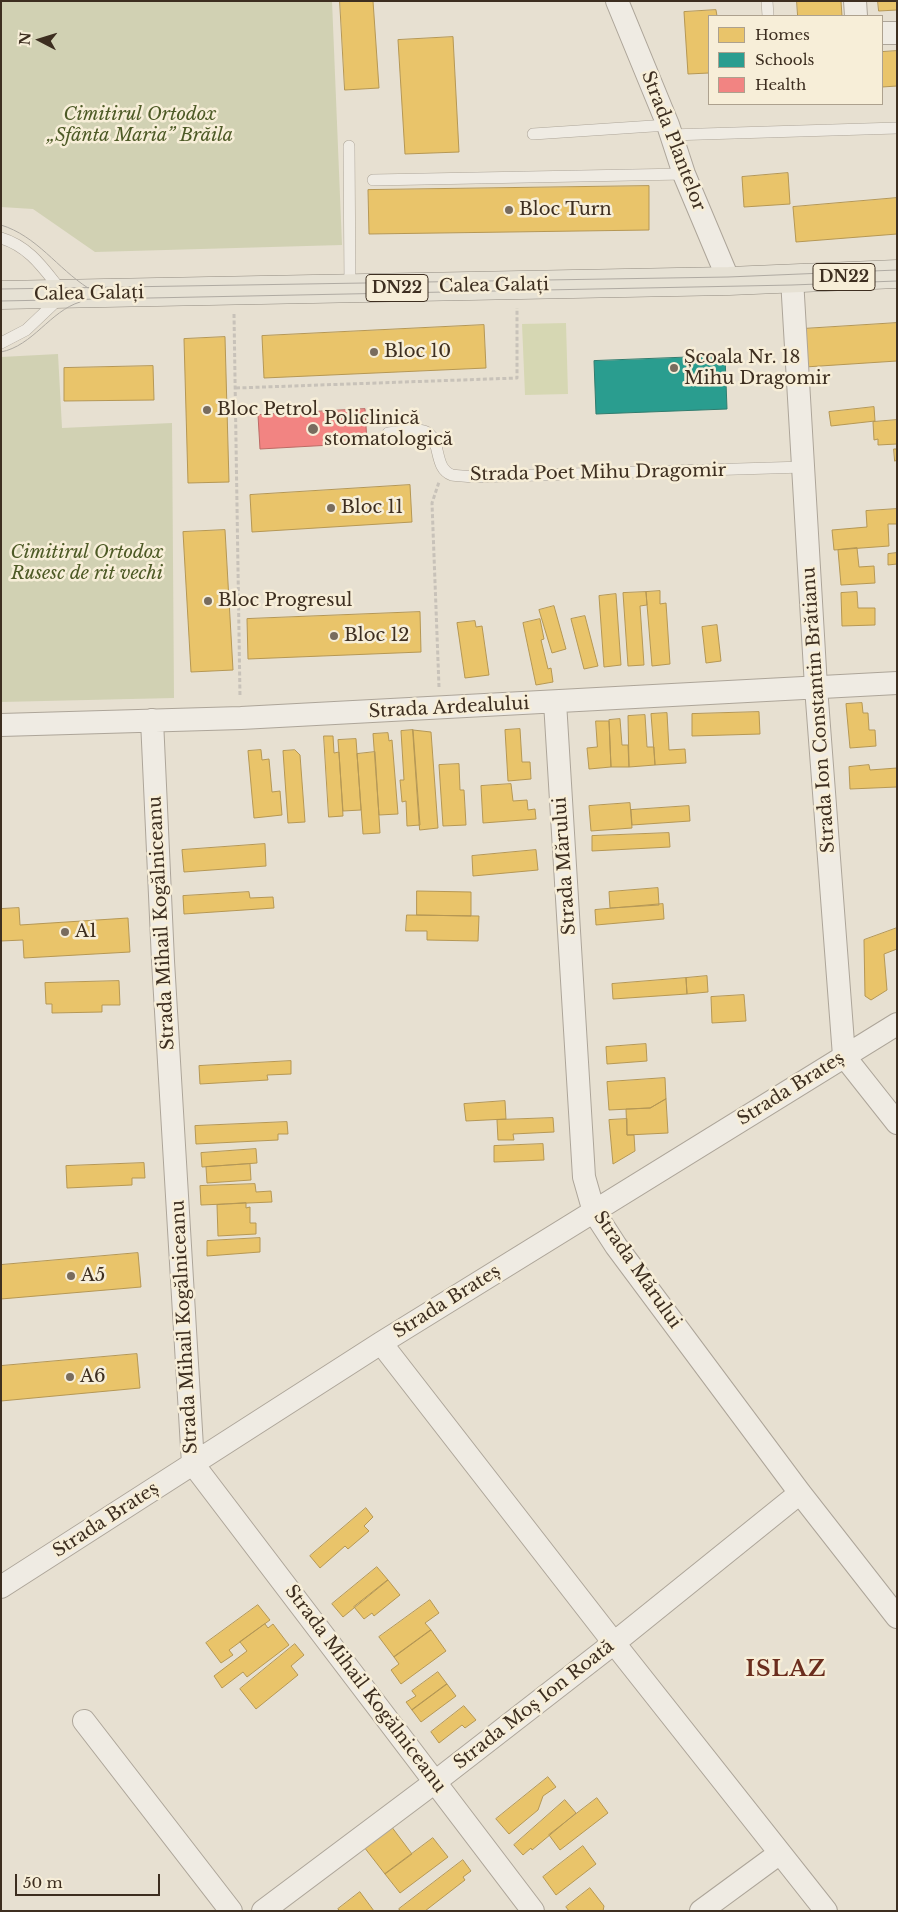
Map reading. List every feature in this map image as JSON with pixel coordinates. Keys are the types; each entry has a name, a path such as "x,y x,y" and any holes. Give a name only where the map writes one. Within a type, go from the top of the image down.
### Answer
{"main road":[{"name":"Calea Galați","path":"1,295 729,281 897,274"}],"street":[{"name":"Strada Plantelor","path":"617,1 669,130 684,174 729,281"},
{"path":"855,1 856,15"},
{"path":"883,33 897,33"},
{"name":"Strada Ion Constantin Brătianu","path":"792,279 816,688 844,1056"},
{"name":"Strada Ardealului","path":"1,725 241,718 897,683"},
{"name":"Strada Mărului","path":"555,702 584,1177 594,1212 616,1246 800,1493 897,1617"},
{"name":"Strada Mihail Kogălniceanu","path":"152,720 164,971 193,1464 533,1911"},
{"name":"Strada Brateș","path":"1,1587 381,1343 897,1024"},
{"path":"844,1056 897,1123"},
{"path":"381,1343 614,1643 826,1911"},
{"name":"Strada Moș Ion Roată","path":"263,1911 435,1782 614,1643 800,1493"},
{"path":"84,1720 231,1911"},
{"path":"701,1911 780,1853"}],"lane":[{"path":"767,1 768,15"},
{"path":"534,134 669,130 897,128"},
{"path":"349,146 350,289"},
{"path":"373,180 684,174"},
{"path":"1,238 15,242 25,249 64,294 26,330 1,343"},
{"name":"Strada Poet Mihu Dragomir","path":"388,433 418,430 426,432 434,439 439,462 444,469 451,474 472,477 804,467"}],"path":[{"path":"236,388 517,378 516,285"},
{"path":"233,291 241,718"},
{"path":"440,708 432,503 444,469"}],"green space":[{"name":"Cimitirul Ortodox „Sfânta Maria” Brăila","path":"1,1 332,1 342,245 95,252 33,209 1,207"},
{"path":"566,323 568,394 525,395 522,324"},
{"name":"Cimitirul Ortodox Rusesc de rit vechi","path":"58,354 62,428 172,423 174,698 1,702 1,357"}],"building: Homes":[{"path":"340,1 373,1 379,88 345,90"},
{"path":"797,1 841,1 842,15 798,15"},
{"path":"878,1 897,1 897,10 879,11"},
{"path":"716,10 717,15 708,15 708,73 688,74 684,12"},
{"path":"453,37 459,152 405,154 398,40"},
{"path":"897,51 897,86 883,87 883,52"},
{"path":"788,173 790,204 744,207 742,177"},
{"name":"Bloc Turn","path":"649,186 649,230 369,234 368,190"},
{"path":"897,198 897,234 796,242 793,207"},
{"path":"897,323 897,361 805,367 802,329"},
{"name":"Bloc 10","path":"484,325 486,368 264,378 262,336"},
{"name":"Bloc Petrol","path":"225,337 229,482 188,483 184,339"},
{"path":"153,366 154,400 64,401 64,368"},
{"path":"874,407 875,421 831,426 829,412"},
{"path":"897,420 897,444 878,445 878,439 874,440 873,422"},
{"path":"894,449 897,449 897,460 895,461"},
{"name":"Bloc 11","path":"410,485 412,522 252,532 250,495"},
{"path":"897,509 897,524 888,524 889,546 834,550 832,530 867,527 866,511"},
{"name":"Bloc Progresul","path":"225,530 233,670 191,672 183,532"},
{"path":"857,548 859,567 874,566 875,583 841,585 838,550"},
{"path":"897,553 897,564 888,565 888,554"},
{"path":"660,591 660,604 666,603 670,664 652,666 646,592"},
{"path":"646,592 647,605 640,606 644,665 628,666 623,593"},
{"path":"857,592 858,608 875,608 875,625 842,626 841,593"},
{"path":"616,594 621,665 604,667 599,596"},
{"path":"554,606 566,649 552,653 539,610"},
{"name":"Bloc 12","path":"420,612 421,652 248,659 247,619"},
{"path":"585,616 598,666 584,669 571,619"},
{"path":"540,619 544,639 541,640 548,669 551,668 553,682 536,685 523,623"},
{"path":"475,621 476,627 482,626 489,675 465,678 457,623"},
{"path":"717,625 721,661 706,663 702,627"},
{"path":"862,703 863,713 868,713 869,730 875,730 876,746 850,748 846,704"},
{"path":"759,712 760,734 692,736 692,714"},
{"path":"667,713 669,750 685,749 686,763 655,765 651,714"},
{"path":"645,715 647,747 654,747 655,765 629,767 628,716"},
{"path":"620,719 622,745 628,745 629,767 611,767 609,720"},
{"path":"596,721 609,721 611,767 589,769 587,748 597,747"},
{"path":"520,729 522,762 530,762 531,779 508,781 505,730"},
{"path":"413,730 431,732 438,828 420,830"},
{"path":"413,730 420,825 407,826 406,801 402,802 400,780 404,780 401,731"},
{"path":"388,733 389,741 392,740 398,814 379,815 373,734"},
{"path":"324,736 333,736 334,753 339,752 343,816 329,817"},
{"path":"356,739 361,810 343,811 338,740"},
{"path":"261,750 262,760 269,759 272,792 280,791 282,815 254,818 248,751"},
{"path":"295,750 300,755 305,822 288,823 283,751"},
{"path":"375,752 380,833 363,834 357,754"},
{"path":"459,764 460,790 464,790 466,825 443,826 439,765"},
{"path":"869,765 870,770 897,768 897,787 850,789 849,767"},
{"path":"511,784 513,801 527,800 528,810 535,809 536,819 483,823 481,786"},
{"path":"630,803 632,828 591,831 589,806"},
{"path":"689,806 690,821 632,825 631,810"},
{"path":"669,833 670,847 592,851 592,836"},
{"path":"265,844 266,866 184,872 182,850"},
{"path":"536,850 538,870 473,876 472,856"},
{"path":"658,888 659,905 610,908 609,892"},
{"path":"417,891 471,892 471,916 417,915"},
{"path":"249,892 250,898 273,897 274,908 184,914 183,896"},
{"path":"663,904 664,919 596,925 595,910"},
{"name":"A1","path":"19,908 20,925 128,918 130,952 24,958 23,940 1,941 1,909"},
{"path":"407,915 479,916 478,941 427,940 427,931 406,931"},
{"path":"897,928 897,949 884,954 887,990 871,1000 865,996 864,940"},
{"path":"707,976 708,992 687,994 686,978"},
{"path":"686,978 687,994 613,999 612,984"},
{"path":"119,981 120,1005 102,1005 102,1012 52,1013 52,1004 46,1004 45,983"},
{"path":"744,995 746,1021 712,1023 711,997"},
{"path":"646,1044 647,1061 607,1064 606,1047"},
{"path":"291,1061 291,1074 267,1075 268,1080 200,1084 199,1066"},
{"path":"665,1078 666,1099 650,1108 609,1110 607,1082"},
{"path":"666,1099 668,1133 627,1135 626,1109 650,1108"},
{"path":"505,1101 506,1119 466,1121 464,1104"},
{"path":"553,1118 554,1132 513,1134 514,1140 498,1140 497,1120"},
{"path":"627,1119 627,1135 634,1135 635,1151 613,1164 609,1120"},
{"path":"287,1122 288,1134 278,1134 278,1140 196,1144 195,1126"},
{"path":"543,1144 544,1160 494,1162 494,1146"},
{"path":"256,1149 257,1163 202,1167 201,1153"},
{"path":"144,1163 145,1178 132,1178 132,1185 67,1188 66,1166"},
{"path":"250,1164 251,1180 207,1183 206,1167"},
{"path":"255,1184 256,1192 271,1191 272,1202 201,1205 200,1186"},
{"path":"246,1203 246,1208 250,1207 250,1223 256,1223 256,1234 218,1236 217,1205"},
{"path":"260,1238 260,1252 207,1256 207,1241"},
{"name":"A5","path":"138,1253 141,1287 1,1299 1,1265"},
{"name":"A6","path":"137,1354 140,1388 1,1401 1,1366"},
{"path":"366,1508 373,1517 364,1526 369,1531 348,1549 345,1546 320,1568 310,1556"},
{"path":"377,1567 388,1580 343,1617 332,1604"},
{"path":"388,1580 400,1595 374,1616 372,1613 364,1619 354,1607"},
{"path":"430,1600 439,1613 425,1623 431,1630 394,1657 379,1637"},
{"path":"258,1605 270,1620 229,1650 233,1655 221,1663 206,1643"},
{"path":"265,1624 268,1628 273,1624 289,1645 247,1677 243,1672 222,1688 214,1676 247,1651 240,1642"},
{"path":"431,1630 446,1651 401,1684 391,1670 399,1664 394,1657"},
{"path":"295,1644 304,1655 291,1666 298,1675 256,1709 240,1689"},
{"path":"438,1672 447,1684 412,1710 406,1702 416,1696 412,1691"},
{"path":"447,1684 456,1696 421,1722 412,1710"},
{"path":"464,1706 476,1720 465,1728 462,1725 439,1743 431,1732"},
{"path":"548,1777 556,1787 543,1796 538,1810 509,1834 496,1819"},
{"path":"597,1798 608,1813 560,1850 549,1835"},
{"path":"565,1800 576,1813 532,1850 531,1848 523,1855 514,1845"},
{"path":"391,1826 412,1854 385,1874 364,1847"},
{"path":"433,1838 448,1857 400,1893 385,1874"},
{"path":"583,1846 596,1864 556,1895 543,1877"},
{"path":"463,1860 471,1871 463,1877 465,1880 425,1911 400,1911 399,1909"},
{"path":"590,1888 604,1906 603,1911 569,1911 566,1907"},
{"path":"360,1892 374,1911 340,1911 338,1909"}],"building: Schools":[{"path":"725,356 727,409 596,414 594,361"}],"building: Health":[{"name":"Policlinică stomatologică","path":"365,409 367,443 260,449 258,415"}],"tram line":[{"path":"1,225 14,230 36,244 88,288"},
{"path":"1,289 728,277 897,270"},
{"path":"1,301 792,285 897,281"},
{"path":"1,352 23,343 69,306 80,302"}],"place":[{"name":"Bloc Turn","path":"509,210"},
{"name":"Bloc 10","path":"374,352"},
{"name":"Școala Nr. 18 Mihu Dragomir","path":"674,368"},
{"name":"Bloc Petrol","path":"207,410"},
{"name":"Policlinică stomatologică","path":"313,429"},
{"name":"Bloc 11","path":"331,508"},
{"name":"Bloc Progresul","path":"208,601"},
{"name":"Bloc 12","path":"334,636"},
{"name":"A1","path":"65,932"},
{"name":"A5","path":"71,1276"},
{"name":"A6","path":"70,1377"}],"district":[{"name":"ISLAZ","path":"786,1670"}]}
